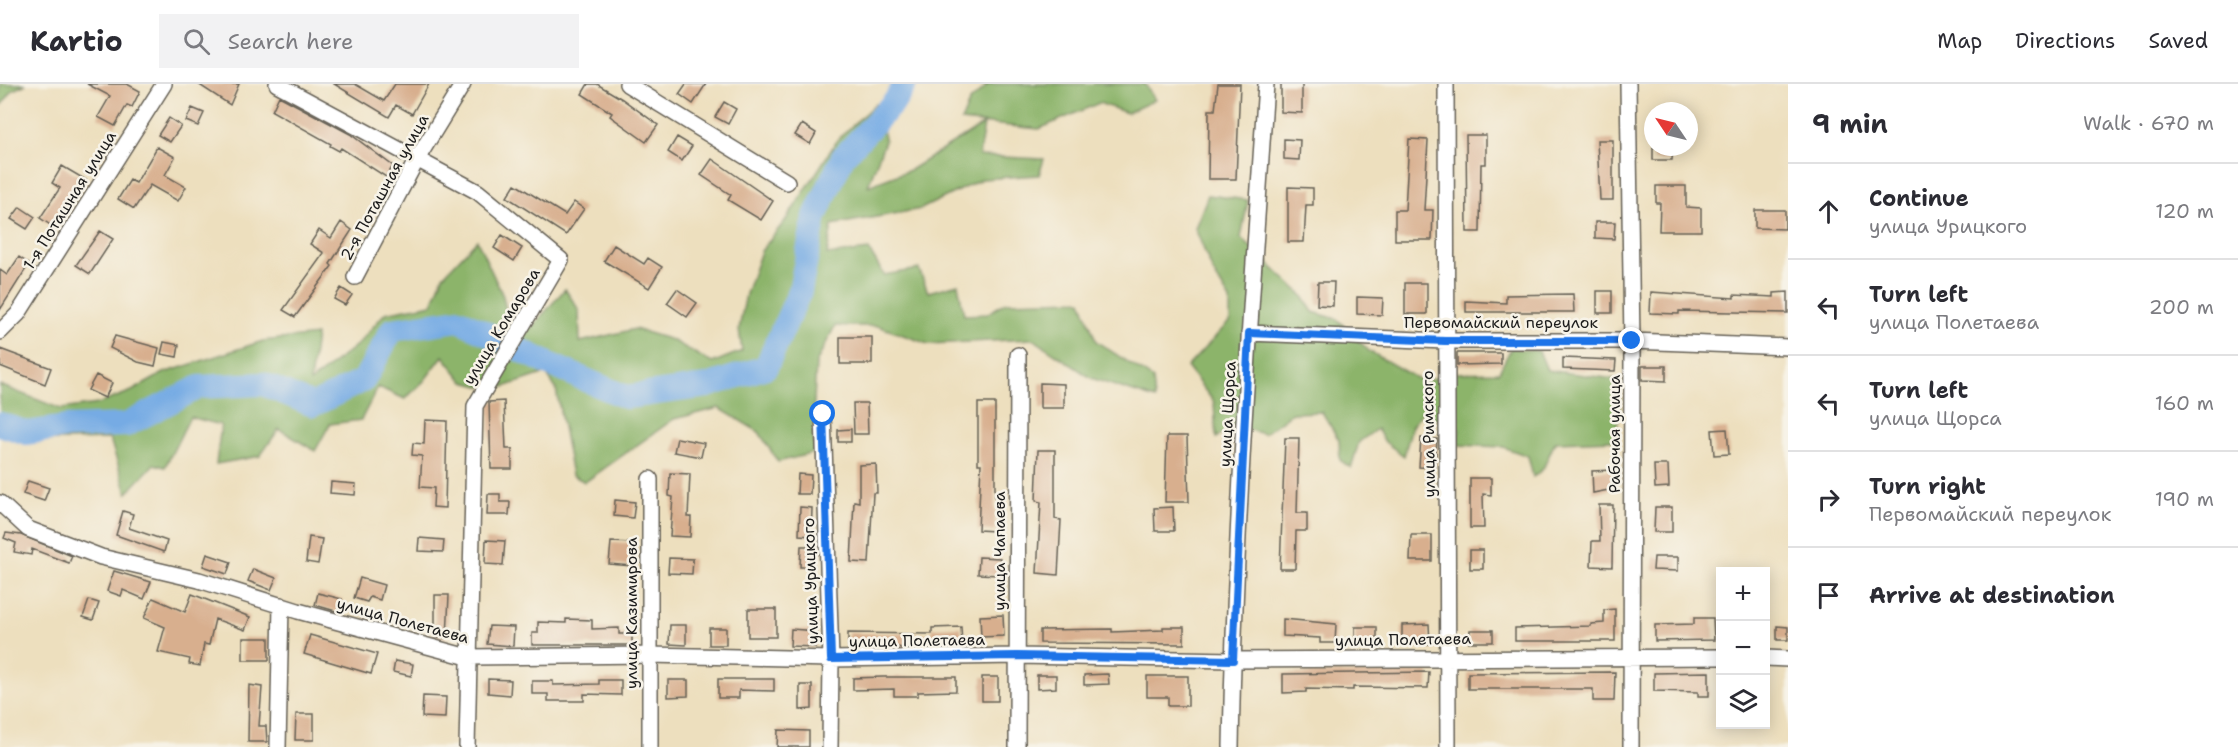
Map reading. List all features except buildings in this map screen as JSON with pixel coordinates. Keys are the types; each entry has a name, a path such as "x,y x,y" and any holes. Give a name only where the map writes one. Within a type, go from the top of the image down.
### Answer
{"street":[{"name":"1-я Поташная улица","path":"0,332 18,314 164,84"},
{"name":"улица Комарова","path":"277,84 478,192 561,260 475,406 468,657 468,747"},
{"name":"2-я Поташная улица","path":"355,277 417,159 463,84"},
{"path":"627,84 787,182"},
{"name":"улица Щорса","path":"1231,747 1249,333 1266,84"},
{"name":"улица Римского","path":"1446,84 1448,747"},
{"name":"Рабочая улица","path":"1628,84 1632,341 1631,747"},
{"name":"Первомайский переулок","path":"1249,333 1445,341 1632,341 1788,347"},
{"name":"улица Чапаева","path":"1017,747 1018,355"},
{"name":"улица Урицкого","path":"823,414 831,659 830,747"},
{"name":"улица Казимирова","path":"650,479 650,747"},
{"name":"улица Полетаева","path":"0,503 28,529 101,557 199,580 468,657 649,655 831,659 1017,656 1233,660 1716,657"},
{"path":"278,747 281,605"},
{"path":"1770,658 1788,658"}],"green space":[{"path":"0,84 26,84 13,90 0,107"},
{"path":"982,84 1145,84 1155,100 1127,113 1099,103 1039,129 961,121 970,101 987,86"},
{"path":"875,104 885,141 868,186 910,170 984,124 979,156 1044,159 1039,175 982,179 921,209 832,225 827,255 869,250 884,275 919,269 928,292 958,284 964,315 987,314 1006,302 1081,300 1096,341 1153,379 1155,399 1091,378 1033,339 928,344 878,326 835,326 816,363 814,453 778,462 759,432 719,408 674,419 585,482 572,475 556,389 546,373 495,390 464,382 443,356 424,381 405,399 378,387 361,420 330,424 315,451 279,429 260,456 216,464 221,425 190,417 165,467 154,464 127,493 110,439 26,441 0,431 0,385 61,409 98,404 132,391 164,373 263,341 316,335 310,382 358,344 385,313 432,304 443,276 477,240 503,296 510,329 532,327 565,289 579,310 580,342 635,329 672,340 712,363 742,351 739,329 746,294 761,251 788,217 838,139"},
{"path":"1208,195 1248,200 1241,238 1302,295 1313,312 1337,319 1369,351 1423,382 1451,373 1499,372 1511,348 1539,351 1547,370 1615,379 1621,399 1615,440 1555,442 1543,469 1533,477 1528,456 1503,447 1457,445 1459,429 1422,412 1412,426 1404,456 1385,442 1377,429 1359,442 1351,468 1340,460 1339,440 1322,412 1292,413 1264,434 1234,426 1216,438 1214,402 1187,367 1230,321 1230,300 1213,272 1195,228"}],"waterway":[{"path":"0,424 27,433 65,427 126,425 199,387 263,384 313,405 364,380 392,330 459,320 551,365 626,397 707,386 766,367 800,291 815,216 843,157 895,101 905,84"}],"route":[{"path":"823,414 831,659 1017,656 1233,660 1249,333 1445,341 1632,341"}]}
